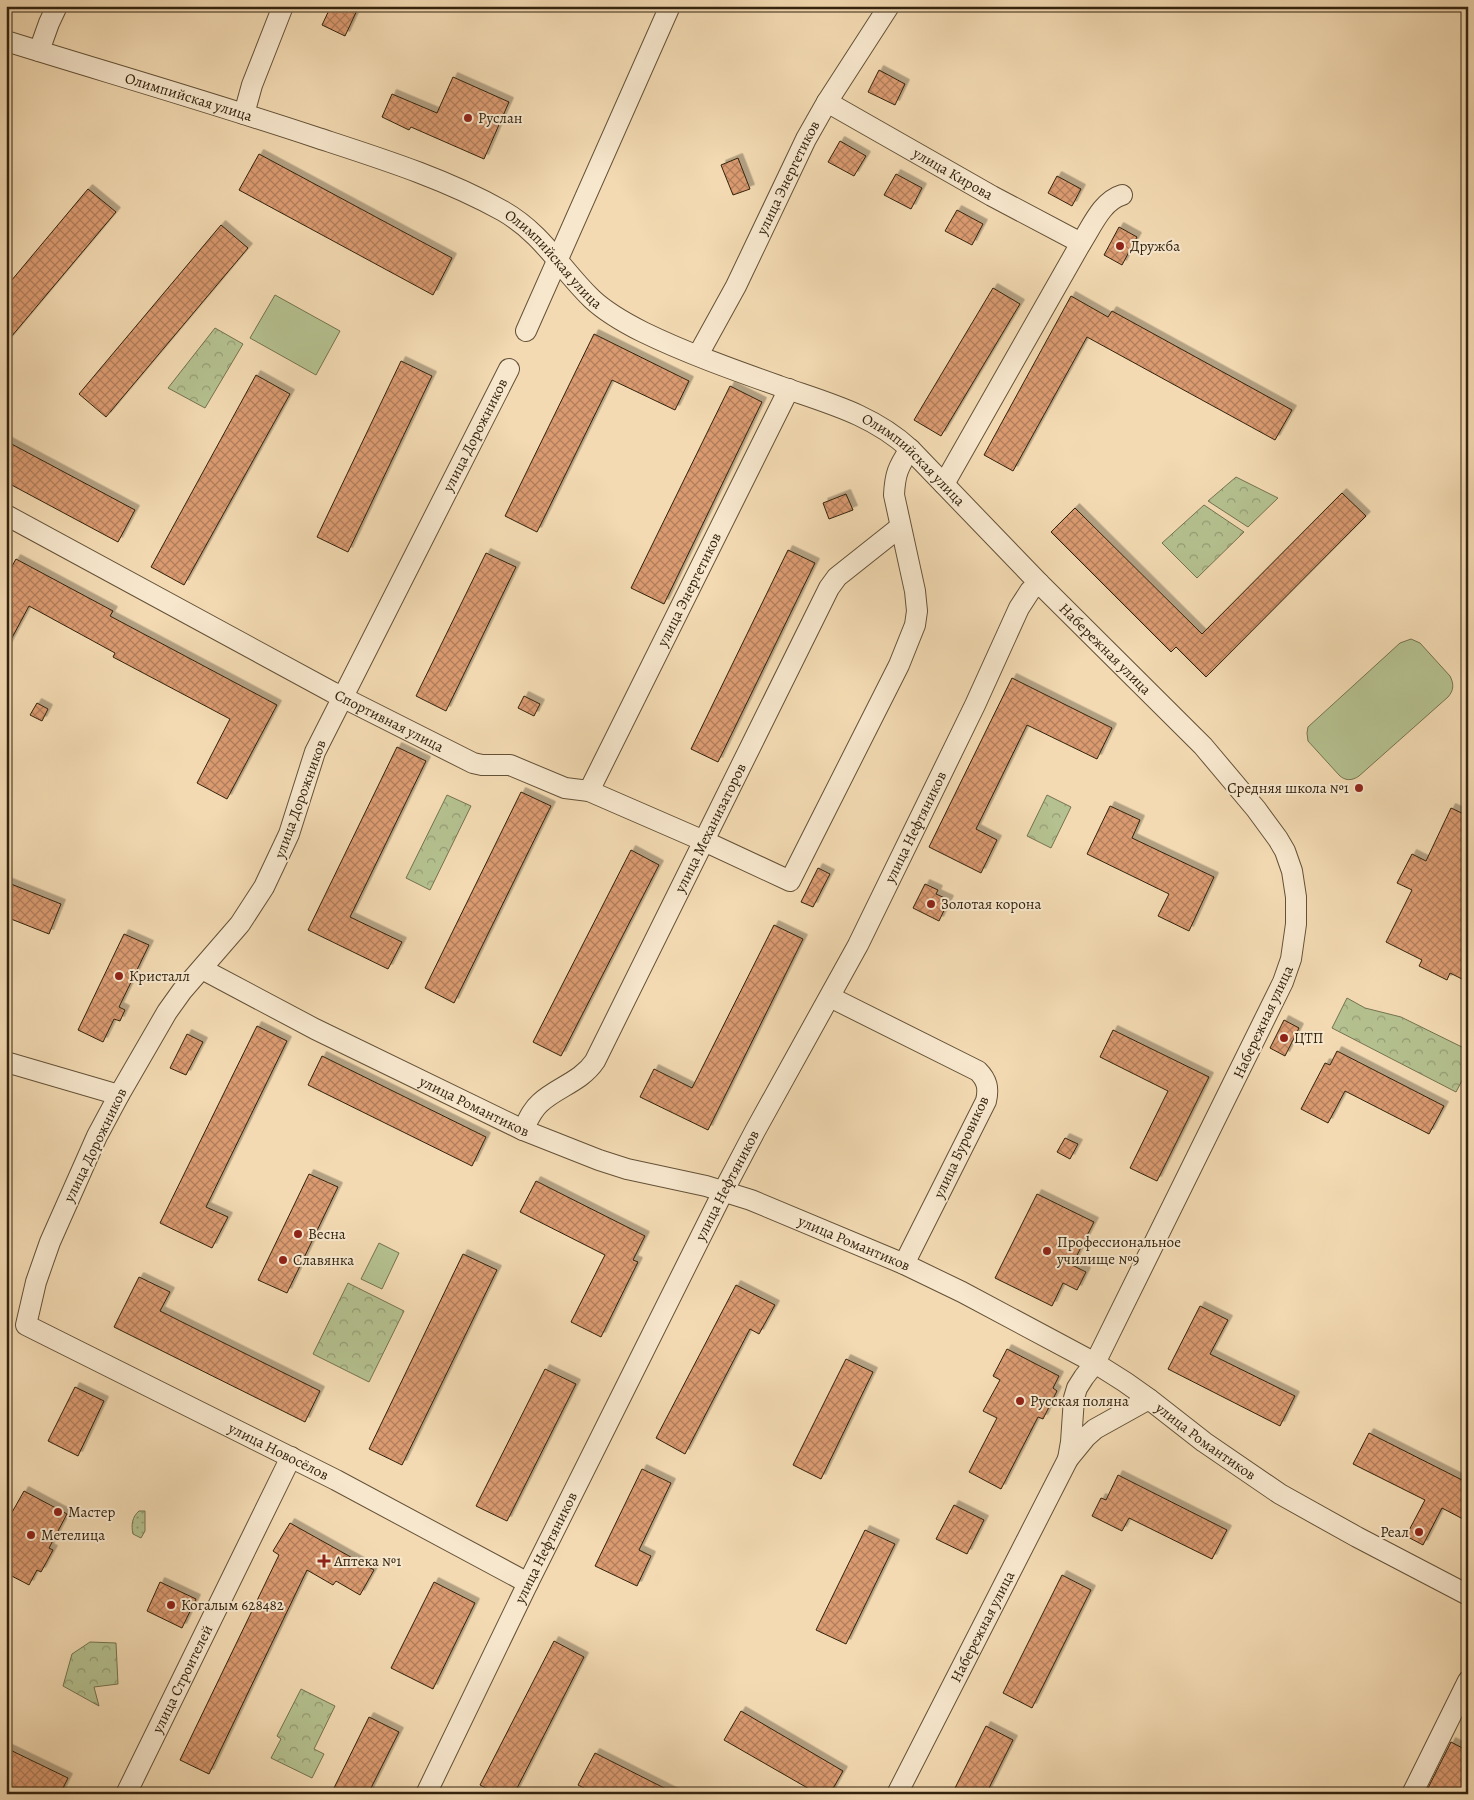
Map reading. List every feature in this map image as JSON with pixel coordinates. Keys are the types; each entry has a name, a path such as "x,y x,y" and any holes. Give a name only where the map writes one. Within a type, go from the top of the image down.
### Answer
{"street":[{"path":"39,52 57,6"},
{"path":"244,114 252,85 283,6"},
{"path":"526,331 670,6"},
{"name":"улица Энергетиков","path":"698,355 736,286 794,162 827,102 889,6"},
{"name":"Олимпийская улица","path":"6,41 244,114 380,159 475,196 528,228 594,300 614,316 645,333 698,355 858,414 894,435 910,449 1039,583"},
{"name":"улица Кирова","path":"827,102 992,196 1081,243"},
{"path":"944,484 1081,243 1106,205 1115,197 1122,195"},
{"name":"улица Дорожников","path":"26,1325 36,1282 50,1242 97,1136 167,1012 182,991 240,924 264,887 289,834 315,752 509,369"},
{"name":"улица Энергетиков","path":"589,791 789,389"},
{"path":"900,527 894,495 895,480 898,467 910,449"},
{"name":"Спортивная улица","path":"6,515 343,697 473,763 490,766 510,765 565,788 589,791 790,881 899,665 915,626 917,611 915,591 900,527"},
{"name":"улица Механизаторов","path":"523,1130 541,1101 582,1076 595,1061 829,588 837,577 900,527"},
{"name":"улица Нефтяников","path":"426,1794 528,1583 724,1190 754,1131 830,997 880,902 975,705 1019,608 1030,591 1039,583"},
{"name":"Набережная улица","path":"1039,583 1203,746 1256,809 1285,851 1292,870 1296,897 1296,924 1291,959 1283,982 1095,1364 1077,1388 1074,1398 1072,1442 1068,1459"},
{"name":"улица Романтиков","path":"202,970 315,1029 523,1130 627,1169 724,1190 780,1211 904,1264 962,1292 1095,1364 1149,1399 1204,1442 1280,1494 1357,1538 1468,1595"},
{"name":"улица Буровиков","path":"830,997 978,1071 987,1085 986,1101 904,1264"},
{"path":"6,1062 119,1095"},
{"name":"улица Новосёлов","path":"26,1325 291,1457 528,1583"},
{"name":"Набережная улица","path":"897,1794 1068,1459 1086,1438 1096,1430 1149,1399"},
{"name":"улица Строителей","path":"126,1794 291,1457"},
{"path":"1412,1794 1468,1681"}],"green space":[{"path":"275,295 340,331 316,375 250,338"},
{"path":"215,328 243,344 205,408 168,388"},
{"path":"1236,477 1278,498 1248,527 1208,501"},
{"path":"1204,505 1244,532 1197,578 1162,543"},
{"path":"1411,639 1420,643 1450,676 1453,684 1451,692 1448,697 1359,776 1354,779 1346,779 1339,775 1308,741 1308,727 1400,643"},
{"path":"447,795 471,806 430,890 406,878"},
{"path":"1047,795 1071,807 1051,848 1027,836"},
{"path":"1347,998 1365,1008 1401,1017 1468,1050 1468,1069 1456,1092 1332,1028"},
{"path":"379,1243 399,1253 382,1289 361,1279"},
{"path":"348,1283 404,1311 369,1382 313,1354"},
{"path":"139,1511 145,1511 145,1531 141,1538 133,1534 132,1527 133,1519"},
{"path":"90,1642 116,1643 118,1684 94,1687 99,1706 63,1686 72,1654"},
{"path":"301,1689 335,1706 314,1749 324,1754 312,1778 271,1758 281,1739 277,1736"}],"building":[{"path":"331,6 359,6 345,36 322,25"},
{"path":"879,70 905,84 895,105 868,92"},
{"name":"Руслан","path":"453,77 509,102 484,159 411,127 409,130 382,117 392,94 437,113"},
{"path":"840,141 866,156 854,176 828,162"},
{"path":"259,154 452,258 433,295 239,190"},
{"path":"738,158 750,189 733,195 721,165"},
{"path":"896,174 922,188 911,209 884,195"},
{"path":"1057,176 1081,189 1072,206 1048,193"},
{"path":"88,189 116,212 6,343 6,287"},
{"path":"957,210 983,224 972,245 945,231"},
{"path":"221,225 248,248 106,417 79,394"},
{"name":"Дружба","path":"1119,227 1137,237 1122,265 1104,255"},
{"path":"993,288 1020,304 941,436 914,420"},
{"path":"1071,296 1108,317 1112,311 1292,410 1275,440 1087,337 1013,471 984,455"},
{"path":"594,334 689,381 675,410 612,380 537,532 505,516"},
{"path":"401,361 432,376 348,552 317,537"},
{"path":"256,375 290,394 184,585 151,567"},
{"path":"730,386 762,402 664,604 631,588"},
{"path":"6,441 135,510 118,542 6,482"},
{"path":"1342,493 1366,516 1206,677 1176,647 1171,652 1051,532 1075,508 1202,634"},
{"path":"846,494 853,510 829,519 823,503"},
{"path":"788,550 815,563 718,762 691,749"},
{"path":"486,553 516,567 446,711 416,696"},
{"path":"16,559 113,611 110,616 277,705 227,799 197,783 230,719 113,657 115,653 29,606 6,649 6,577"},
{"path":"1012,678 1112,728 1097,759 1027,725 976,829 997,840 981,873 929,847"},
{"path":"524,696 540,704 534,716 518,708"},
{"path":"37,703 48,709 42,721 30,715"},
{"path":"397,747 426,761 350,917 402,942 388,969 308,930"},
{"path":"521,792 551,806 454,1003 425,988"},
{"path":"1110,806 1140,820 1132,838 1214,877 1189,931 1158,916 1169,894 1087,854"},
{"path":"1451,808 1468,816 1468,982 1450,973 1447,980 1419,966 1422,960 1386,942 1412,890 1397,883 1412,854 1426,861"},
{"path":"631,850 659,865 561,1056 533,1042"},
{"path":"818,868 830,874 813,907 801,902"},
{"path":"6,882 61,904 49,934 6,917"},
{"name":"Золотая корона","path":"925,884 938,890 936,894 949,900 939,921 913,908"},
{"path":"774,925 803,939 708,1130 640,1097 654,1069 692,1088"},
{"name":"Кристалл","path":"124,934 149,945 119,1007 125,1010 120,1021 114,1019 103,1042 78,1030"},
{"name":"ЦТП","path":"1284,1020 1299,1028 1285,1056 1270,1048"},
{"path":"257,1026 287,1041 206,1207 228,1217 212,1248 160,1223"},
{"path":"1113,1030 1209,1077 1157,1181 1130,1168 1168,1091 1100,1057"},
{"path":"187,1034 203,1042 186,1075 170,1068"},
{"path":"1337,1051 1444,1106 1429,1134 1345,1091 1328,1123 1301,1109 1325,1063 1330,1065"},
{"path":"322,1056 486,1137 472,1166 308,1085"},
{"path":"1065,1138 1078,1144 1070,1159 1057,1152"},
{"name":"Весна","path":"309,1174 338,1187 287,1293 258,1280"},
{"path":"536,1181 645,1236 633,1260 638,1262 601,1337 571,1322 605,1255 520,1212"},
{"path":"1037,1194 1094,1222 1072,1265 1086,1272 1077,1290 1063,1283 1052,1306 995,1278"},
{"path":"463,1254 497,1270 402,1465 369,1449"},
{"path":"139,1277 170,1292 160,1311 320,1391 305,1422 114,1327"},
{"path":"736,1285 775,1305 759,1334 750,1329 685,1454 656,1438"},
{"path":"1200,1306 1228,1320 1210,1354 1295,1396 1280,1426 1168,1369"},
{"name":"Русская поляна","path":"1007,1349 1059,1376 1053,1388 1057,1391 1043,1419 1038,1417 1001,1489 969,1472 997,1418 983,1411 1000,1380 993,1376"},
{"path":"846,1359 873,1372 821,1479 793,1465"},
{"path":"545,1369 576,1384 507,1521 476,1506"},
{"path":"75,1387 104,1401 78,1456 48,1441"},
{"path":"1369,1433 1468,1483 1468,1509 1463,1519 1442,1508 1423,1545 1406,1536 1425,1500 1353,1464"},
{"path":"642,1469 671,1483 639,1550 651,1556 637,1586 595,1566"},
{"path":"1118,1475 1227,1530 1212,1559 1129,1518 1122,1531 1092,1516 1101,1498 1106,1500"},
{"name":"Метелица","path":"24,1491 67,1514 49,1548 53,1550 41,1572 37,1570 29,1585 6,1573 6,1523"},
{"path":"954,1505 984,1520 967,1554 936,1539"},
{"path":"290,1523 374,1570 360,1595 336,1581 333,1585 307,1570 209,1774 180,1760 279,1555 273,1551"},
{"path":"865,1530 895,1544 846,1644 816,1630"},
{"path":"1062,1575 1091,1590 1032,1708 1003,1693"},
{"name":"Когалым 628482","path":"160,1582 196,1599 182,1628 147,1611"},
{"path":"434,1582 475,1603 433,1689 391,1668"},
{"path":"554,1641 584,1657 514,1794 497,1794 480,1785"},
{"path":"741,1711 843,1771 830,1794 818,1794 724,1740"},
{"path":"369,1717 399,1732 368,1794 342,1794 333,1790"},
{"path":"986,1726 1013,1740 986,1794 952,1794"},
{"path":"1451,1742 1468,1751 1468,1785 1463,1794 1425,1794"},
{"path":"6,1748 68,1778 60,1794 6,1794"},
{"path":"595,1753 676,1794 595,1794 578,1785"}],"place":[{"name":"Руслан","path":"468,118"},
{"name":"Дружба","path":"1120,246"},
{"name":"Средняя школа №1","path":"1359,788"},
{"name":"Золотая корона","path":"931,904"},
{"name":"Кристалл","path":"119,976"},
{"name":"ЦТП","path":"1284,1038"},
{"name":"Весна","path":"298,1234"},
{"name":"Профессиональное училище №9","path":"1047,1251"},
{"name":"Славянка","path":"283,1260"},
{"name":"Русская поляна","path":"1020,1401"},
{"name":"Мастер","path":"58,1512"},
{"name":"Реал","path":"1419,1532"},
{"name":"Метелица","path":"31,1535"},
{"name":"Аптека №1","path":"324,1561"},
{"name":"Когалым 628482","path":"171,1605"}]}
